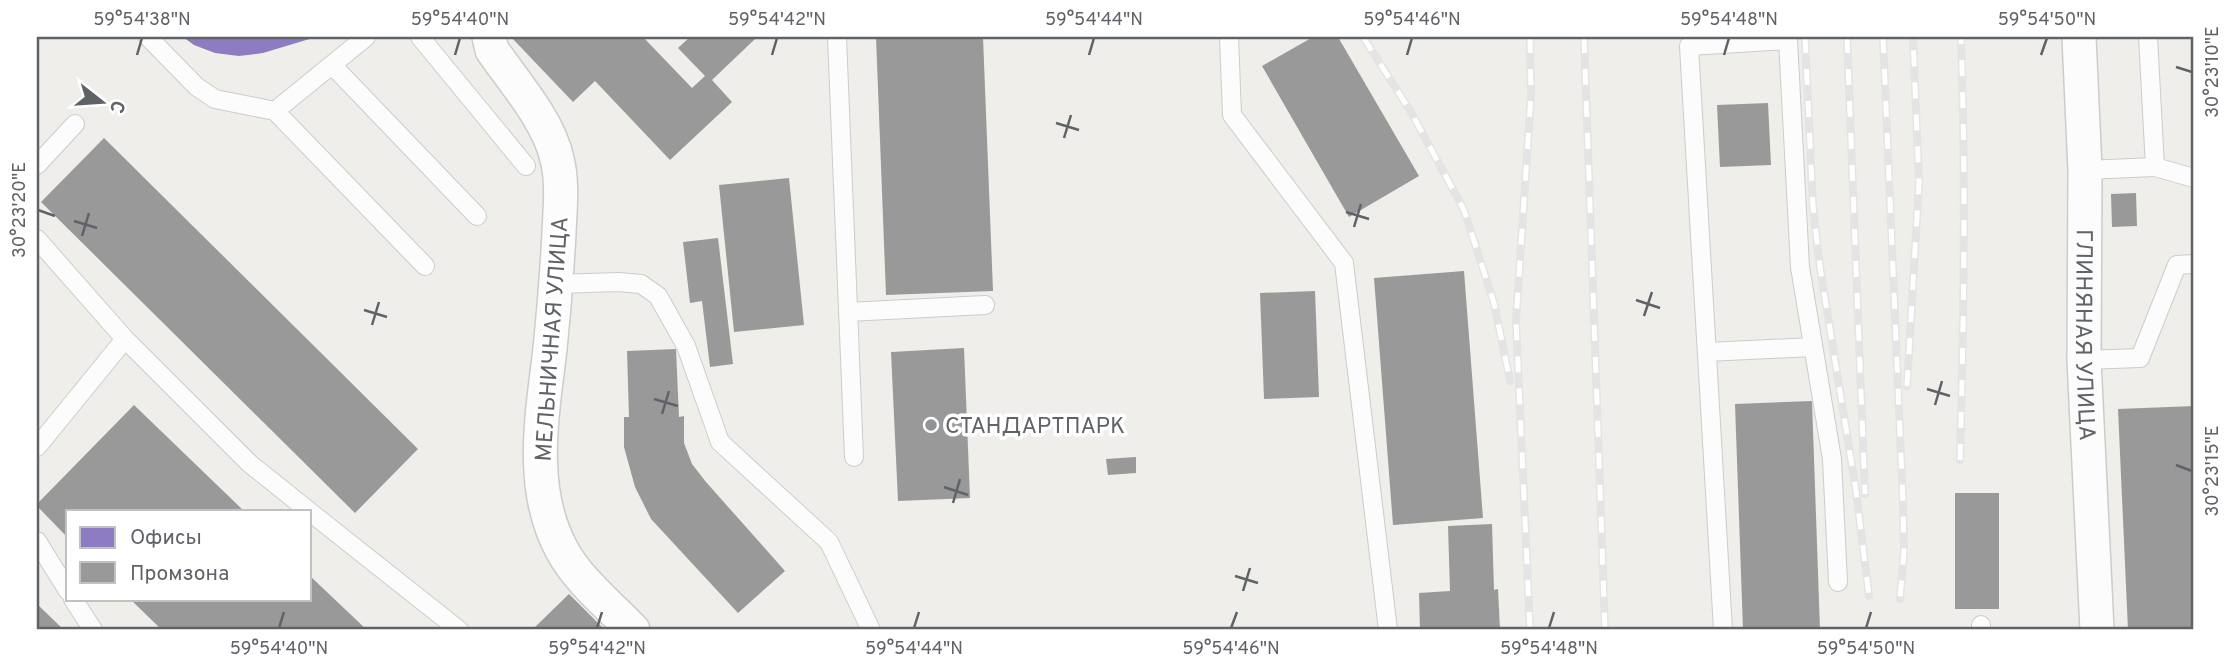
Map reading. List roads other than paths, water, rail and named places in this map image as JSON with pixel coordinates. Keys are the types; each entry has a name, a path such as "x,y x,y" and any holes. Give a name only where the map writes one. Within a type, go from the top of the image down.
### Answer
{"street":[{"name":"МЕЛЬНИЧНАЯ УЛИЦА","path":"489,37 492,50 545,127 557,159 561,194 556,284 541,446 541,487 550,522 563,553 633,630"},
{"name":"ГЛИНЯНАЯ УЛИЦА","path":"2079,37 2085,170 2084,360 2096,630"}],"lane":[{"path":"148,37 197,87 215,99 275,111 425,266"},
{"path":"275,111 365,37"},
{"path":"420,37 526,166"},
{"path":"836,37 854,457"},
{"path":"1229,37 1233,115 1344,263 1388,630"},
{"path":"2148,37 2155,167"},
{"path":"1723,630 1689,46 1788,40 1800,267 1832,459 1838,582"},
{"path":"331,65 477,216"},
{"path":"37,165 75,124"},
{"path":"2085,170 2155,167 2194,178"},
{"path":"37,239 125,339 249,463 308,510"},
{"path":"2084,360 2140,358 2177,265 2194,264"},
{"path":"556,284 641,284 658,296 686,346 720,442 829,542 871,630"},
{"path":"848,312 985,305"},
{"path":"37,447 125,339"},
{"path":"1707,352 1814,347"},
{"path":"312,513 459,630"},
{"path":"37,541 66,588"},
{"path":"75,600 93,630"}],"railway":[{"path":"1363,37 1411,112 1464,210 1494,303 1510,381"},
{"path":"1530,37 1531,95 1516,321 1530,630"},
{"path":"1584,37 1605,630"},
{"path":"1805,37 1813,207 1869,596"},
{"path":"1847,37 1865,494"},
{"path":"1883,37 1903,504 1904,551 1900,599"},
{"path":"1907,386 1919,182 1913,37"},
{"path":"1960,460 1964,248 1961,37"}],"place":[{"name":"СТАНДАРТПАРК","path":"931,425"}]}
